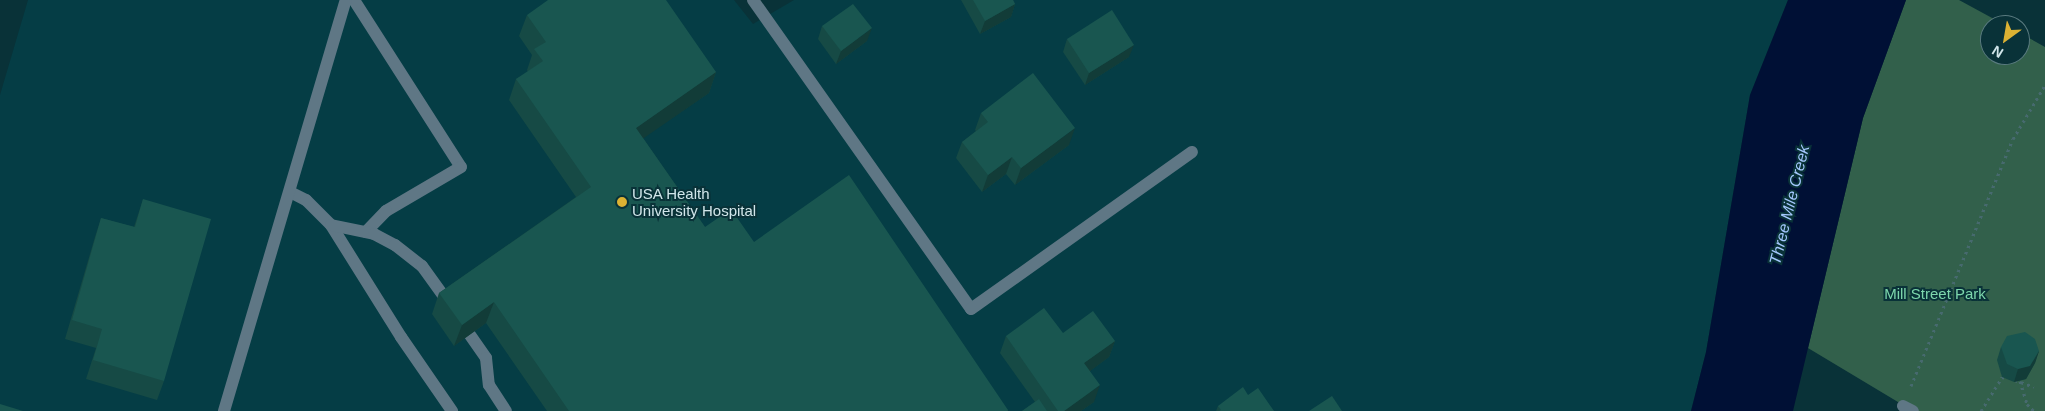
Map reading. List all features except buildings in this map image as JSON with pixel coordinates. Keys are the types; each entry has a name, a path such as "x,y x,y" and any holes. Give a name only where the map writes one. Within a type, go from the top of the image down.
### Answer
{"lane":[{"path":"224,411 346,0"},
{"path":"354,0 461,166 386,211 366,232"},
{"path":"753,0 971,309 1192,152"},
{"path":"290,192 306,200 331,225 401,337 452,411"},
{"path":"331,225 366,232 395,245 413,258 429,274 448,302"},
{"path":"470,335 486,358 488,385 506,411"}],"path":[{"path":"1908,408 2013,139 2045,85"},
{"path":"1981,411 2002,377 2034,387"},
{"path":"2020,382 2027,404 2034,411"}],"shaded area":[{"path":"28,0 734,0 753,24 794,0 1788,0 1750,95 1706,352 1691,411 0,411 0,95"}],"green space":[{"name":"Mill Street Park","path":"1906,0 1959,0 1987,15 1980,15 1980,65 2030,65 2030,39 2045,47 2045,411 1913,411 1808,348 1863,118"}],"water":[{"name":"Three Mile Creek","path":"1788,0 1906,0 1863,118 1793,411 1691,411 1706,352 1750,95"}],"place":[{"name":"USA Health University Hospital","path":"622,202"}]}
